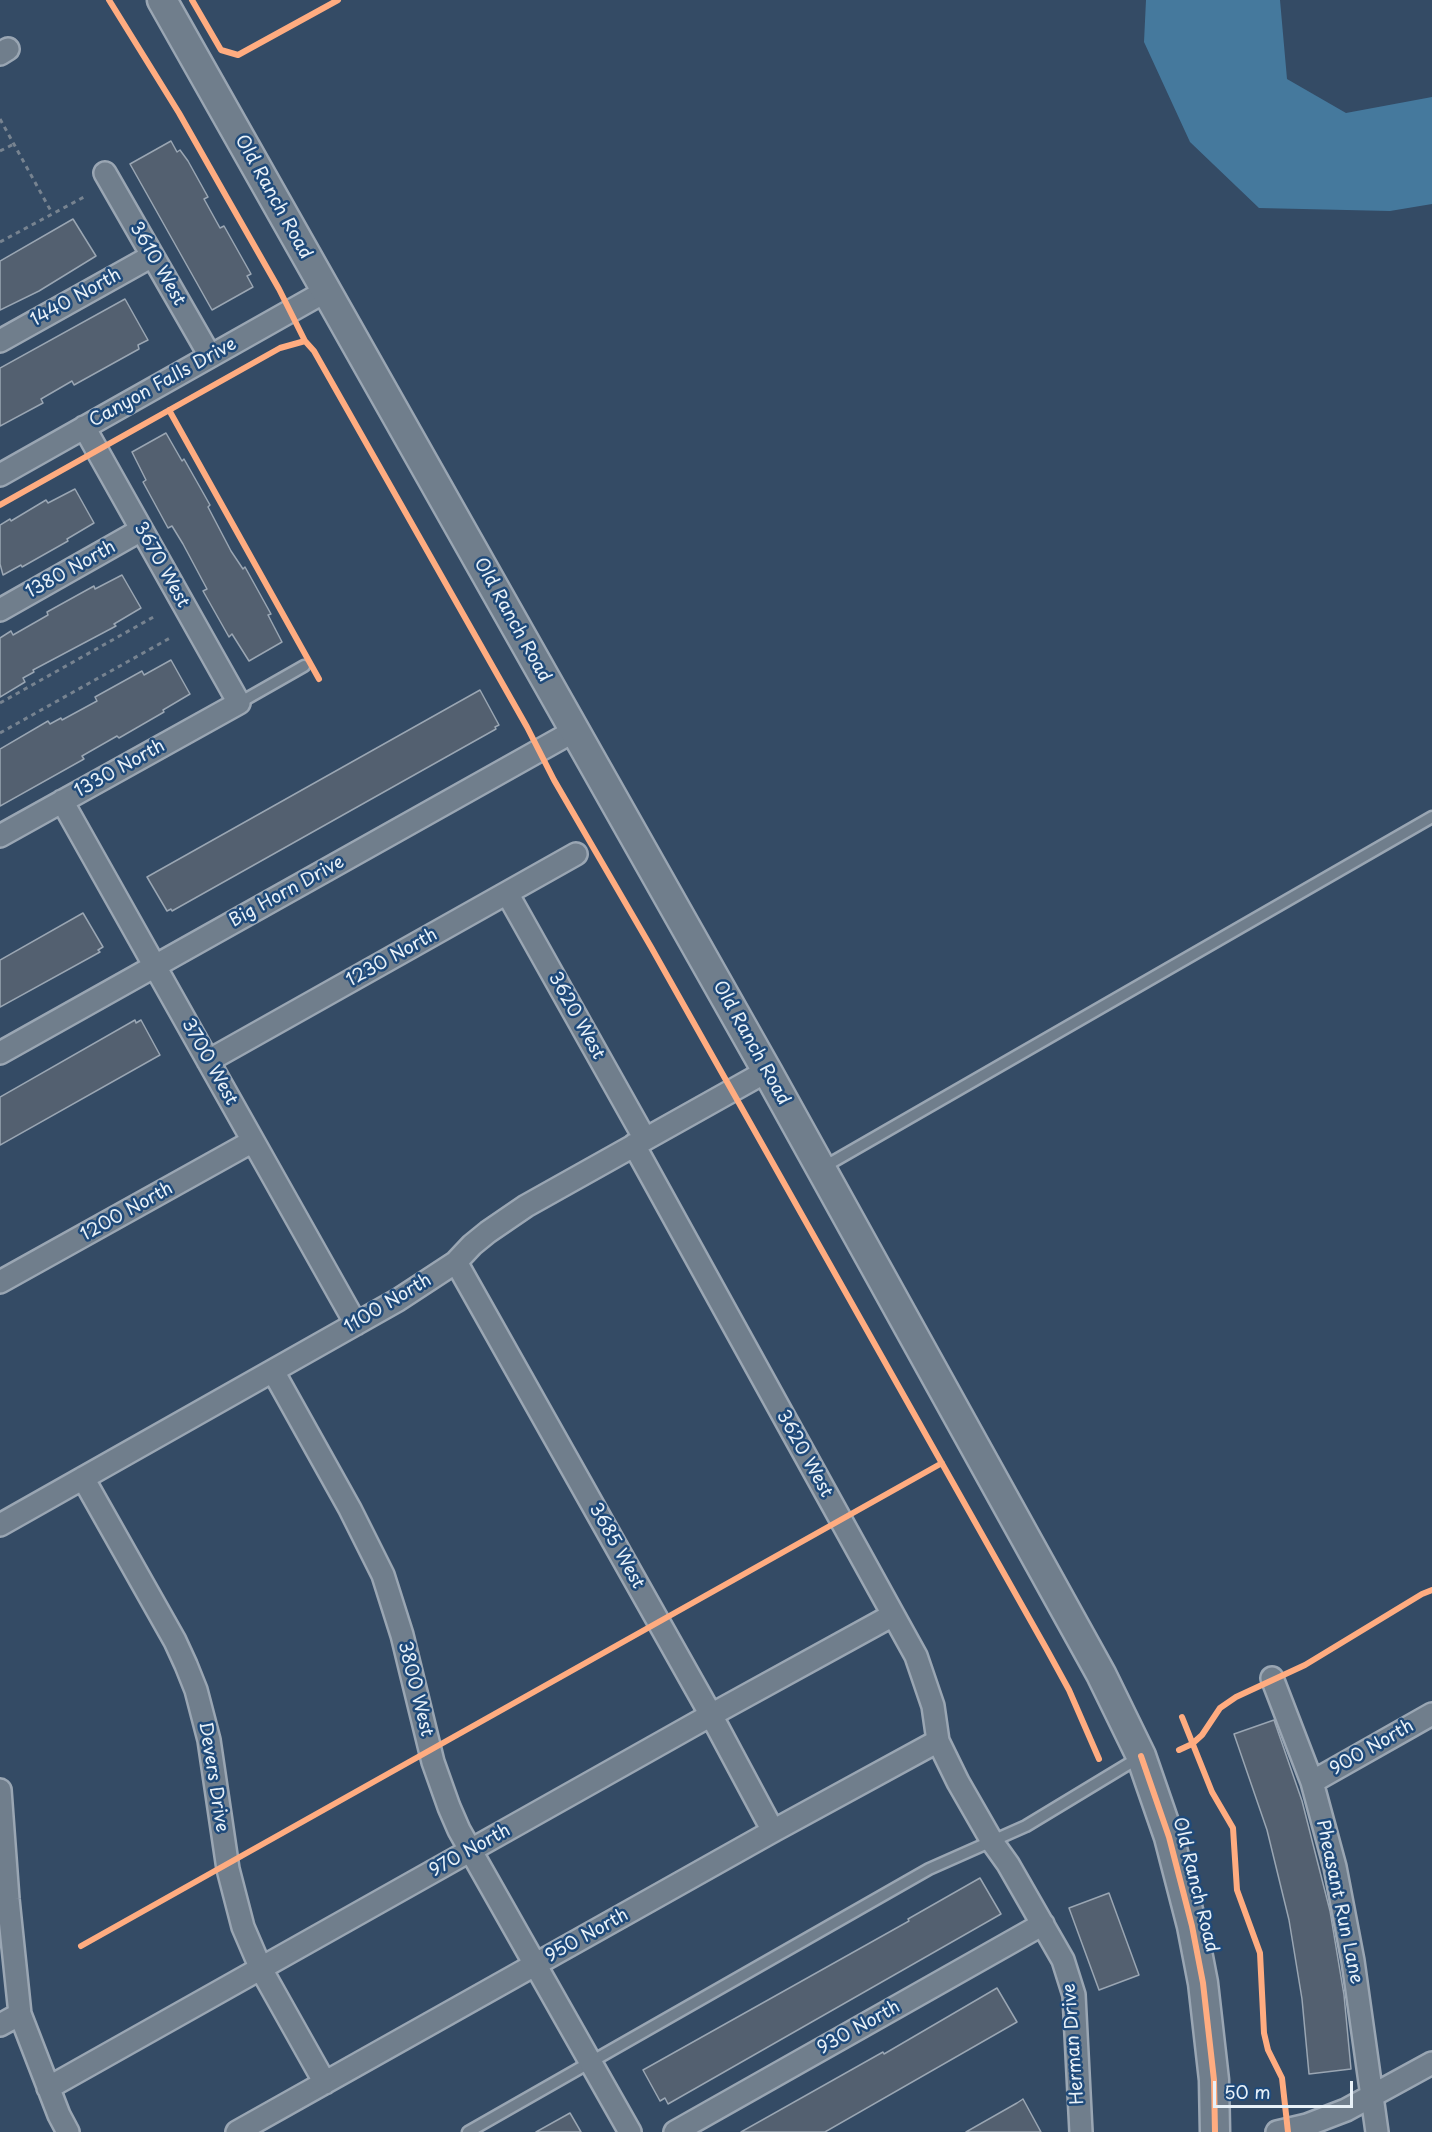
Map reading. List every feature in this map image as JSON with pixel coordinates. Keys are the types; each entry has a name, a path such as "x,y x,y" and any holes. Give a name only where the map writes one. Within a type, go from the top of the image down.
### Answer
{"street":[{"name":"Old Ranch Road","path":"162,0 767,1071 1101,1674 1141,1756 1169,1837 1192,1926 1203,1983 1214,2079 1215,2132"},
{"name":"3610 West","path":"105,173 210,356"},
{"name":"1440 North","path":"0,340 152,256"},
{"name":"Canyon Falls Drive","path":"0,475 326,291"},
{"name":"3670 West","path":"84,428 239,703"},
{"name":"1380 North","path":"0,610 141,530"},
{"name":"1330 North","path":"0,836 239,703"},
{"name":"Big Horn Drive","path":"0,1053 574,731"},
{"name":"3700 West","path":"62,801 356,1324"},
{"name":"1230 North","path":"208,1061 576,854"},
{"name":"3620 West","path":"507,893 916,1656 933,1706 938,1742 993,1843 1008,1864"},
{"name":"1100 North","path":"0,1525 407,1295 456,1262 472,1245 504,1219 767,1071"},
{"name":"1200 North","path":"0,1282 253,1141"},
{"name":"3685 West","path":"456,1262 711,1715 773,1831"},
{"name":"3800 West","path":"273,1371 351,1509 383,1575 402,1635 440,1784 459,1830 630,2132"},
{"name":"Devers Drive","path":"83,1478 175,1641 196,1690 209,1740 228,1869 243,1927 261,1969 325,2083"},
{"name":"970 North","path":"48,2088 893,1615"},
{"name":"Pheasant Run Lane","path":"1272,1678 1312,1782 1335,1867 1345,1913 1377,2132"},
{"name":"900 North","path":"1312,1782 1432,1714"},
{"name":"950 North","path":"237,2132 773,1831 938,1742"},
{"path":"0,1791 4,1900 20,2014 58,2115 68,2132"},
{"name":"Herman Drive","path":"1008,1864 1063,1960 1071,1983 1081,2132"},
{"name":"930 North","path":"675,2132 1043,1924"},
{"path":"0,2025 20,2014"},
{"path":"1276,2132 1307,2125 1346,2110 1432,2063"}],"lane":[{"path":"239,703 304,666"},
{"path":"821,1168 1432,818"},
{"path":"468,2132 929,1869 993,1843 1026,1826 1141,1756"}],"path":[{"path":"0,119 52,213"},
{"path":"0,151 14,144"},
{"path":"0,242 84,197"},
{"path":"0,703 157,615"},
{"path":"0,734 170,638"}],"water":[{"path":"1146,0 1280,0 1287,79 1346,113 1432,97 1432,204 1390,211 1259,208 1190,142 1144,42"}],"building":[{"path":"171,141 177,152 180,150 188,161 208,197 204,199 220,228 224,226 251,274 247,276 253,287 212,310 130,164"},
{"path":"73,219 96,256 39,291 0,310 0,261"},
{"path":"125,299 148,340 138,345 139,349 74,385 72,381 41,399 43,403 0,426 0,368"},
{"path":"166,433 182,461 184,459 210,505 208,507 231,551 243,569 245,567 271,614 268,615 282,642 249,661 232,634 229,637 203,591 207,589 172,526 168,528 143,482 146,480 132,452"},
{"path":"75,489 94,523 67,539 68,541 3,575 0,564 0,525 46,500 48,503"},
{"path":"122,575 141,608 114,624 116,626 33,670 34,672 23,678 25,682 0,697 0,638 11,631 13,635 48,615 47,612 94,586 95,589"},
{"path":"171,660 190,694 163,710 164,712 82,756 84,759 0,806 0,749 48,721 50,724 61,718 62,720 97,701 95,697 142,671 144,675"},
{"path":"480,690 499,725 495,727 496,729 172,911 171,909 167,911 147,877"},
{"path":"83,913 103,947 98,950 100,952 0,1007 0,960"},
{"path":"135,1020 136,1023 141,1020 160,1055 0,1145 0,1097"},
{"path":"1274,1720 1302,1801 1330,1911 1344,1995 1351,2069 1309,2074 1302,1999 1289,1920 1267,1830 1234,1734"},
{"path":"980,1878 1001,1914 668,2104 665,2098 660,2101 643,2070 909,1921 908,1919"},
{"path":"1109,1893 1139,1975 1099,1990 1069,1908"},
{"path":"997,1988 1017,2022 825,2132 741,2132 883,2052 884,2054"},
{"path":"1023,2099 1041,2132 966,2132 1017,2103"},
{"path":"570,2113 581,2132 536,2132"}],"cycle path":[{"path":"109,0 179,113 279,289 305,341"},
{"path":"192,0 221,50 238,55 338,0"},
{"path":"0,505 280,348 305,341 314,351 527,727 554,780 651,947 1046,1648 1069,1690 1099,1759"},
{"path":"169,410 319,679"},
{"path":"81,1946 942,1463"},
{"path":"1179,1750 1192,1744 1202,1735 1220,1708 1236,1697 1305,1665 1432,1590"},
{"path":"1182,1717 1212,1792 1233,1828 1237,1890 1260,1953 1264,2033 1268,2050 1282,2078 1288,2132"},
{"path":"1141,1756 1169,1837 1192,1926 1203,1983 1214,2080 1215,2132"}]}
